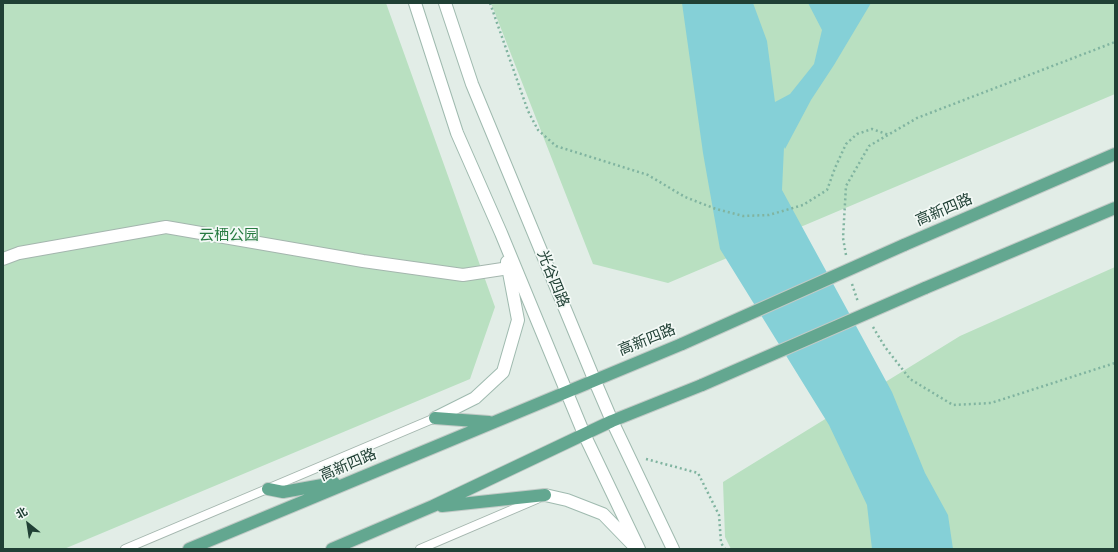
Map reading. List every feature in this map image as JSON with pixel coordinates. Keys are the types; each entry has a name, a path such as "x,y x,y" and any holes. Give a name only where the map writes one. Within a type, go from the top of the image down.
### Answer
{"main road":[{"name":"光谷四路","path":"415,3 458,133 584,434 638,549"},
{"name":"光谷四路","path":"445,3 472,84 594,379 612,421 673,549"},
{"name":"高新四路","path":"189,549 594,379 682,344 904,245 1115,154"},
{"path":"332,549 433,506 612,421 702,385 925,288 1115,208"},
{"path":"3,259 19,253 166,227 363,261 463,275 508,268"},
{"path":"435,418 475,398 503,372 518,320 501,233"},
{"path":"435,418 492,422"},
{"path":"268,489 283,492 356,479"},
{"path":"433,506 544,496 567,500 603,514 638,549"}],"lane":[{"path":"125,549 435,418"},
{"path":"420,549 544,496"}],"path":[{"path":"490,3 528,111 538,130 556,146 648,175 685,197 716,209 743,216 768,215 803,205 827,190 846,144 857,134 872,129 889,135"},
{"path":"628,454 698,473 719,516 721,543 725,549"}],"green space":[{"name":"云栖公园","path":"3,3 386,3 495,307 470,379 64,549 3,549"},
{"path":"491,3 1115,3 1115,94 668,283 593,264"},
{"path":"1115,267 1115,549 731,549 725,537 723,482 960,336"}],"water":[{"path":"682,3 753,3 767,41 775,102 790,94 814,64 822,30 808,3 871,3 811,100 785,149 784,147 782,190 892,392 925,473 948,515 953,549 872,549 867,505 829,425 720,249 703,153"}]}
